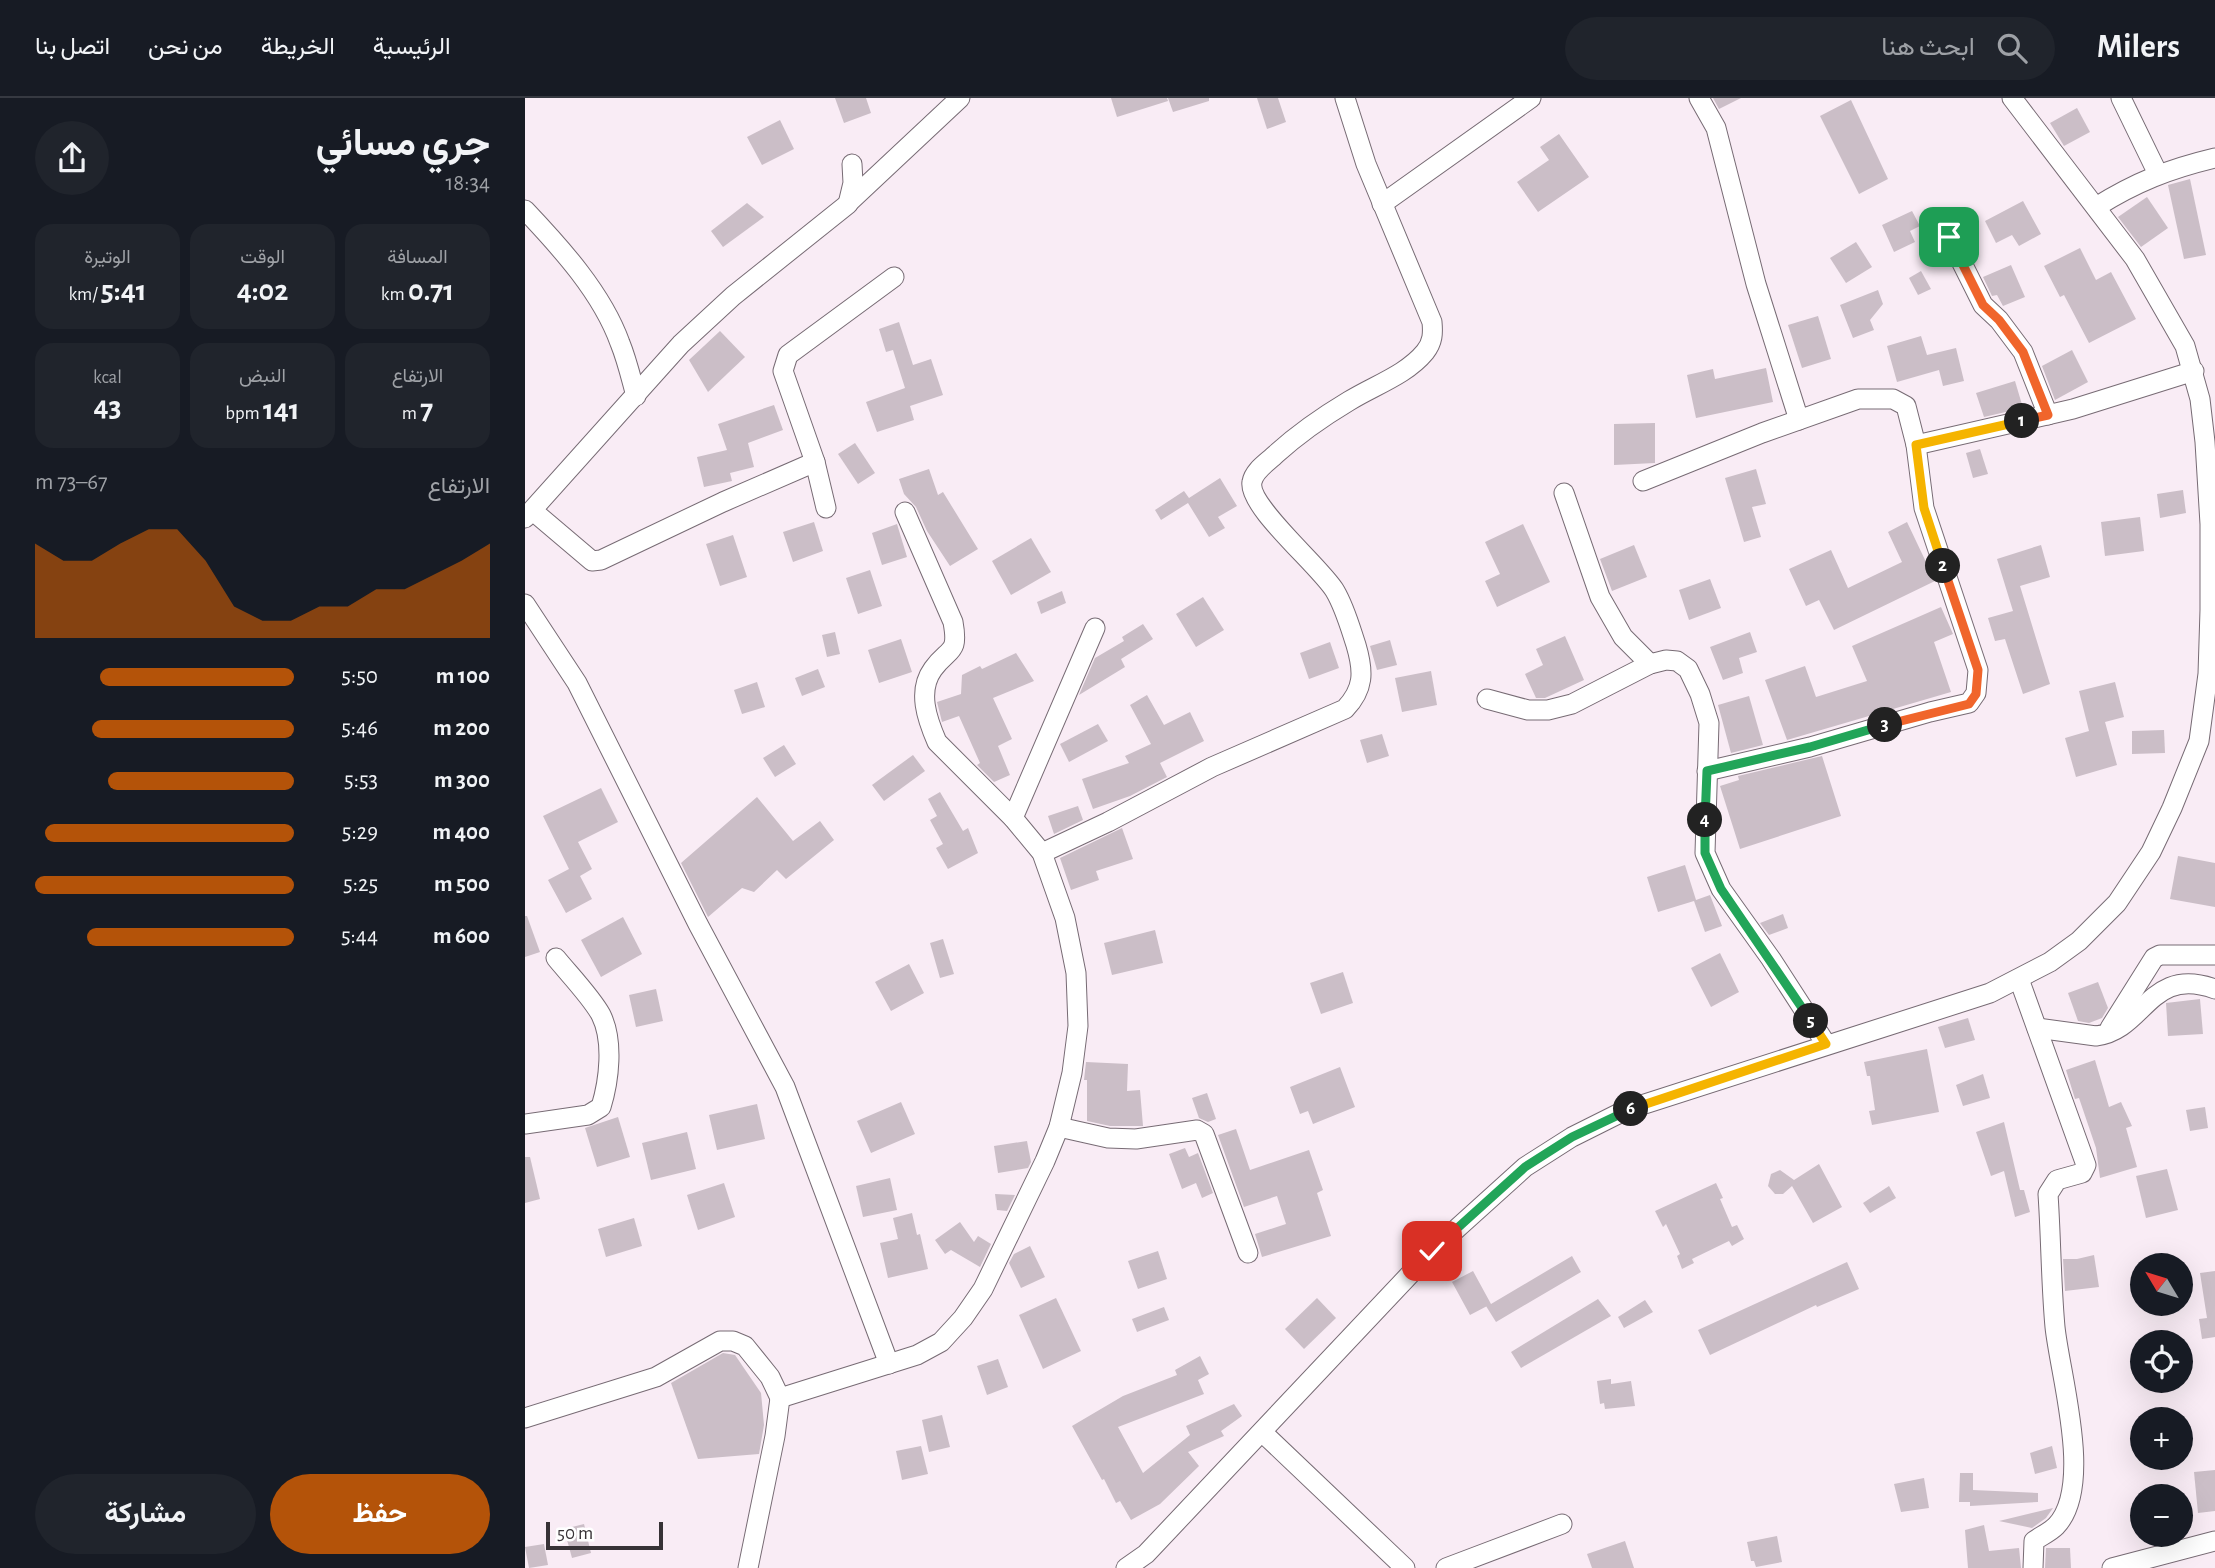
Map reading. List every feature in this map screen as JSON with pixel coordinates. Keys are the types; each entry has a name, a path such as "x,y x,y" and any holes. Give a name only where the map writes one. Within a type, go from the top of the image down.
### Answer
{"street":[{"path":"815,462 601,560 592,561 529,515 681,344 733,296 848,204 960,98"},
{"path":"1042,853 1108,822 1212,767 1345,709 1356,697 1361,680 1360,660 1348,618 1335,590 1266,512 1252,492 1252,482 1257,472 1294,438 1348,401 1411,366 1427,350 1434,336 1432,322 1366,164 1345,98"},
{"path":"1382,204 1531,98"},
{"path":"1699,98 1716,128 1756,284 1799,420"},
{"path":"1126,1568 1146,1554 1432,1251 1525,1167 1572,1137 1626,1110 1990,993 2019,979 2050,962 2079,941 2117,902 2151,852 2199,741 2208,674 2212,523 2205,442 2194,371 2185,346 2135,259 2012,98"},
{"path":"2121,98 2158,174"},
{"path":"2096,207 2132,185 2158,174 2215,158"},
{"path":"848,204 853,183 852,164"},
{"path":"525,210 560,247 600,304 620,341 636,396"},
{"path":"1949,237 1983,305 1999,320 2023,352 2048,415"},
{"path":"826,508 815,462 783,371 784,364 788,355 894,277"},
{"path":"1916,445 2048,415 2194,371"},
{"path":"1643,481 1858,399 1892,398 1906,405 1916,445 1924,508 1978,670 1976,694 1969,704 1930,712 1810,747 1707,771"},
{"path":"1564,493 1600,597 1623,637 1650,664"},
{"path":"781,1398 917,1355 941,1342 963,1318 994,1268 1059,1127 1072,1073 1078,1027 1076,973 1065,918 1042,853 1013,818 937,742 931,728 924,704 927,681 934,668 953,650 956,637 953,622 905,512"},
{"path":"525,604 577,683 698,924 785,1087 889,1364"},
{"path":"1013,818 1095,628"},
{"path":"1487,699 1528,710 1548,710 1572,704 1650,664 1666,660 1677,661 1688,669 1700,694 1709,723 1705,853 1721,889 1826,1044"},
{"path":"2106,1035 2154,958 2160,955 2215,955"},
{"path":"525,1124 588,1115 601,1107 606,1091 610,1052 602,1015 556,958"},
{"path":"2019,979 2086,1165 2083,1173 2057,1180 2049,1194 2055,1328 2074,1441 2073,1468 2066,1508 2057,1524 2034,1541 2033,1568"},
{"path":"2037,1028 2106,1035 2118,1030 2146,1003 2167,988 2183,984 2215,989"},
{"path":"1059,1127 1108,1138 1136,1139 1201,1131 1248,1253"},
{"path":"525,1418 656,1377 720,1341 733,1341 745,1346 770,1377 781,1398 748,1568"},
{"path":"1262,1432 1405,1568"},
{"path":"1446,1568 1562,1524"},
{"path":"2112,1568 2215,1541"}],"building":[{"path":"835,98 866,98 871,113 844,123"},
{"path":"1111,98 1167,98 1168,101 1117,117"},
{"path":"1168,98 1209,98 1209,101 1173,112"},
{"path":"1257,98 1278,98 1286,122 1267,129"},
{"path":"1713,98 1741,98 1719,109"},
{"path":"1851,100 1888,179 1859,194 1820,116"},
{"path":"2077,108 2090,132 2064,146 2050,123"},
{"path":"780,120 794,149 762,165 747,137"},
{"path":"1559,134 1589,177 1538,212 1517,182 1549,160 1540,147"},
{"path":"2190,179 2206,255 2184,259 2168,185"},
{"path":"2147,197 2168,228 2141,247 2118,217"},
{"path":"2023,201 2041,234 2019,246 2012,235 1996,243 1985,221"},
{"path":"747,203 764,217 723,247 711,231"},
{"path":"1912,211 1920,226 1910,231 1915,242 1894,252 1882,225"},
{"path":"1856,242 1872,267 1846,283 1830,258"},
{"path":"2080,248 2096,280 2111,272 2136,319 2089,343 2064,295 2060,297 2044,266"},
{"path":"2011,265 2025,297 2003,306 1997,295 1992,296 1983,277"},
{"path":"1921,271 1931,289 1918,295 1909,278"},
{"path":"1878,290 1883,304 1870,320 1874,330 1853,338 1840,305"},
{"path":"1818,316 1831,359 1802,368 1788,325"},
{"path":"899,322 913,365 931,359 943,395 910,406 914,420 877,432 866,402 905,388 893,350 886,352 879,329"},
{"path":"720,331 745,357 708,392 689,360"},
{"path":"1921,336 1927,355 1956,348 1964,381 1943,386 1939,370 1897,382 1887,346"},
{"path":"2072,350 2088,382 2055,400 2042,366"},
{"path":"1766,368 1773,402 1696,418 1687,375 1713,369 1715,379"},
{"path":"2015,381 2023,408 1984,417 1976,393"},
{"path":"774,405 783,430 748,443 754,467 730,473 732,481 704,487 697,457 727,450 718,424"},
{"path":"1655,423 1655,463 1614,465 1614,424"},
{"path":"855,443 875,473 858,484 838,454"},
{"path":"1980,449 1988,474 1973,478 1966,453"},
{"path":"929,469 938,495 943,492 978,549 950,566 927,531 916,507 904,494 899,479"},
{"path":"1756,469 1766,504 1752,507 1761,537 1744,542 1725,478"},
{"path":"1220,478 1237,506 1218,517 1225,528 1209,537 1188,503 1161,520 1155,510 1184,491 1189,498"},
{"path":"2183,490 2186,513 2160,518 2157,494"},
{"path":"2140,517 2144,551 2105,556 2101,522"},
{"path":"814,522 823,551 793,562 783,532"},
{"path":"1907,522 1935,581 1834,630 1819,600 1806,606 1789,569 1831,550 1848,588 1902,562 1888,532"},
{"path":"897,524 907,557 882,565 872,533"},
{"path":"1523,524 1550,582 1497,607 1485,581 1500,574 1485,542"},
{"path":"733,535 747,577 720,586 706,544"},
{"path":"1031,538 1051,572 1011,595 992,561"},
{"path":"1634,545 1647,577 1612,591 1600,559"},
{"path":"2041,545 2050,577 2020,586 2050,684 2023,694 2005,639 1995,641 1988,618 2013,611 1997,559"},
{"path":"870,570 882,606 858,614 846,578"},
{"path":"1710,579 1721,608 1689,620 1679,590"},
{"path":"1062,591 1066,603 1041,614 1037,602"},
{"path":"1203,597 1224,630 1196,647 1176,614"},
{"path":"1941,607 1953,634 1934,642 1951,692 1787,740 1765,680 1805,666 1816,697 1867,681 1852,646"},
{"path":"1143,624 1153,639 1121,659 1125,667 1079,695 1095,658 1124,641 1122,637"},
{"path":"835,632 840,654 827,657 822,635"},
{"path":"1750,632 1757,652 1739,658 1743,673 1723,680 1710,647"},
{"path":"1565,636 1584,680 1545,698 1536,698 1525,674 1543,665 1536,649"},
{"path":"901,639 912,672 879,683 868,650"},
{"path":"1390,640 1397,665 1377,670 1370,646"},
{"path":"1330,642 1339,668 1309,679 1300,653"},
{"path":"1016,653 1034,681 993,698 1012,739 998,746 1010,775 994,782 977,765 980,763 959,716 942,722 937,702 961,694 962,675"},
{"path":"818,669 825,687 802,696 795,678"},
{"path":"1431,671 1437,705 1402,712 1395,678"},
{"path":"757,682 765,707 742,714 734,690"},
{"path":"2115,682 2124,717 2105,722 2117,765 2076,777 2065,738 2089,731 2079,691"},
{"path":"1147,695 1164,725 1190,712 1204,741 1160,763 1167,777 1130,796 1093,809 1082,779 1129,763 1125,756 1151,744 1130,705"},
{"path":"1749,696 1763,745 1731,753 1718,705"},
{"path":"1098,724 1108,741 1069,762 1060,744"},
{"path":"2164,730 2165,753 2132,754 2132,731"},
{"path":"1382,734 1389,756 1367,763 1360,740"},
{"path":"784,745 796,764 775,777 763,758"},
{"path":"913,755 925,771 884,801 872,785"},
{"path":"1822,756 1841,816 1740,849 1720,786 1739,780 1738,776"},
{"path":"601,788 618,822 578,842 592,869 580,876 592,899 566,913 548,880 569,869 543,816"},
{"path":"940,792 963,831 968,828 978,853 948,869 936,848 943,844 930,820 937,816 928,799"},
{"path":"757,797 793,841 820,821 834,840 786,879 777,870 754,892 742,888 708,917 681,863"},
{"path":"1078,806 1083,820 1054,834 1048,816"},
{"path":"1122,828 1133,859 1096,871 1099,880 1071,890 1060,858"},
{"path":"2178,856 2215,863 2215,907 2170,899"},
{"path":"1685,865 1696,900 1710,895 1722,926 1705,932 1694,901 1658,912 1647,877"},
{"path":"1783,914 1788,928 1769,935 1760,923"},
{"path":"525,916 540,952 525,957"},
{"path":"623,917 642,954 601,977 581,940"},
{"path":"1155,930 1163,963 1112,975 1104,943"},
{"path":"943,939 954,974 940,978 930,943"},
{"path":"1720,953 1739,992 1711,1007 1691,968"},
{"path":"909,964 924,993 891,1011 875,982"},
{"path":"1343,972 1353,1003 1321,1014 1310,983"},
{"path":"2098,982 2108,1008 2102,1018 2089,1023 2078,1021 2068,993"},
{"path":"656,989 663,1021 636,1027 629,995"},
{"path":"2200,999 2203,1034 2168,1036 2166,1003"},
{"path":"1968,1018 1975,1040 1945,1048 1938,1027"},
{"path":"1927,1049 1939,1112 1872,1125 1869,1111 1875,1110 1870,1076 1867,1076 1864,1062"},
{"path":"2095,1060 2109,1107 2121,1102 2132,1126 2126,1128 2137,1167 2100,1178 2096,1148 2066,1070"},
{"path":"1086,1062 1128,1064 1127,1091 1140,1090 1143,1126 1110,1126 1087,1121 1087,1080 1084,1080"},
{"path":"1340,1067 1355,1107 1313,1124 1308,1111 1300,1114 1290,1087"},
{"path":"1983,1074 1990,1098 1963,1106 1956,1085"},
{"path":"1207,1093 1216,1119 1208,1122 1199,1118 1192,1098"},
{"path":"901,1102 915,1134 871,1153 857,1121"},
{"path":"757,1104 765,1139 717,1150 709,1115"},
{"path":"2205,1107 2208,1128 2190,1131 2186,1110"},
{"path":"618,1117 630,1157 597,1167 585,1128"},
{"path":"2004,1122 2020,1190 2024,1190 2030,1212 2015,1217 2004,1171 1991,1176 1976,1132"},
{"path":"1236,1129 1250,1170 1309,1150 1323,1190 1317,1193 1331,1236 1262,1257 1255,1234 1286,1224 1277,1196 1244,1207 1218,1135"},
{"path":"687,1132 696,1169 651,1180 642,1143"},
{"path":"1027,1141 1031,1162 1028,1168 998,1173 994,1146"},
{"path":"1185,1148 1189,1157 1198,1153 1213,1193 1202,1198 1196,1183 1182,1189 1169,1154"},
{"path":"525,1157 530,1157 540,1199 525,1203"},
{"path":"1819,1164 1842,1207 1813,1223 1792,1186 1783,1194 1775,1194 1768,1186 1771,1174 1780,1170 1794,1180"},
{"path":"2167,1169 2178,1210 2146,1218 2136,1176"},
{"path":"890,1178 897,1210 863,1217 856,1186"},
{"path":"724,1183 735,1217 698,1230 687,1195"},
{"path":"1716,1183 1732,1227 1737,1225 1744,1239 1732,1246 1729,1241 1692,1259 1694,1263 1682,1269 1677,1256 1680,1254 1666,1224 1663,1227 1655,1211"},
{"path":"1889,1186 1896,1198 1870,1213 1863,1203"},
{"path":"995,1194 1015,1195 1007,1211 997,1210"},
{"path":"912,1213 928,1269 888,1278 880,1243 898,1239 893,1218"},
{"path":"634,1218 642,1246 606,1257 598,1229"},
{"path":"960,1222 974,1242 978,1236 991,1244 980,1267 951,1250 945,1254 935,1240"},
{"path":"1030,1246 1045,1277 1021,1288 1009,1263 1014,1254"},
{"path":"1158,1251 1167,1279 1138,1289 1128,1261"},
{"path":"2094,1255 2099,1287 2065,1291 2063,1259"},
{"path":"1572,1256 1581,1272 1496,1322 1486,1306 1470,1315 1452,1282 1473,1271 1491,1304"},
{"path":"1847,1262 1859,1289 1817,1307 1816,1305 1710,1355 1698,1330"},
{"path":"2215,1271 2215,1337 2202,1339 2199,1319 2207,1318 2200,1273"},
{"path":"1056,1298 1081,1351 1043,1369 1019,1315"},
{"path":"1317,1298 1336,1318 1304,1349 1285,1329"},
{"path":"1598,1299 1611,1316 1521,1368 1511,1352"},
{"path":"1645,1300 1653,1312 1624,1328 1618,1317"},
{"path":"1164,1307 1169,1320 1137,1332 1132,1319"},
{"path":"723,1353 735,1355 761,1393 764,1425 759,1454 698,1459 671,1383"},
{"path":"1200,1356 1209,1374 1198,1380 1204,1394 1118,1427 1143,1473 1190,1435 1186,1426 1234,1404 1242,1416 1221,1431 1224,1436 1188,1452 1199,1466 1160,1504 1131,1520 1120,1501 1116,1503 1072,1426 1123,1396 1177,1375 1175,1370"},
{"path":"998,1359 1008,1387 987,1395 977,1366"},
{"path":"1611,1379 1611,1384 1631,1381 1635,1406 1605,1409 1604,1403 1600,1404 1597,1381"},
{"path":"942,1415 950,1447 929,1452 922,1420"},
{"path":"921,1446 928,1474 902,1480 896,1451"},
{"path":"2052,1446 2057,1468 2035,1474 2030,1453"},
{"path":"2215,1470 2215,1511 2198,1513 2194,1472"},
{"path":"1960,1473 1973,1473 1973,1490 2038,1493 2038,1502 1970,1506 1970,1502 1959,1502"},
{"path":"1924,1478 1929,1508 1901,1512 1894,1484"},
{"path":"2053,1508 2046,1518 2032,1528 1999,1521"},
{"path":"584,1524 591,1553 572,1558 564,1529"},
{"path":"1984,1525 1989,1551 2019,1548 2021,1568 1968,1568 1965,1530"},
{"path":"1777,1536 1782,1562 1756,1567 1754,1561 1751,1561 1747,1542"},
{"path":"1625,1541 1634,1568 1592,1568 1587,1554"},
{"path":"544,1544 548,1565 529,1568 525,1547"},
{"path":"2046,1548 2070,1548 2071,1568 2045,1568"}],"route":[{"path":"1432,1251 1525,1167 1572,1137 1626,1110 1826,1044 1721,889 1705,853 1707,771 1810,747 1930,712 1969,704 1976,694 1978,670 1924,508 1916,445 2048,415 2023,352 1999,320 1983,305 1949,237"}]}
